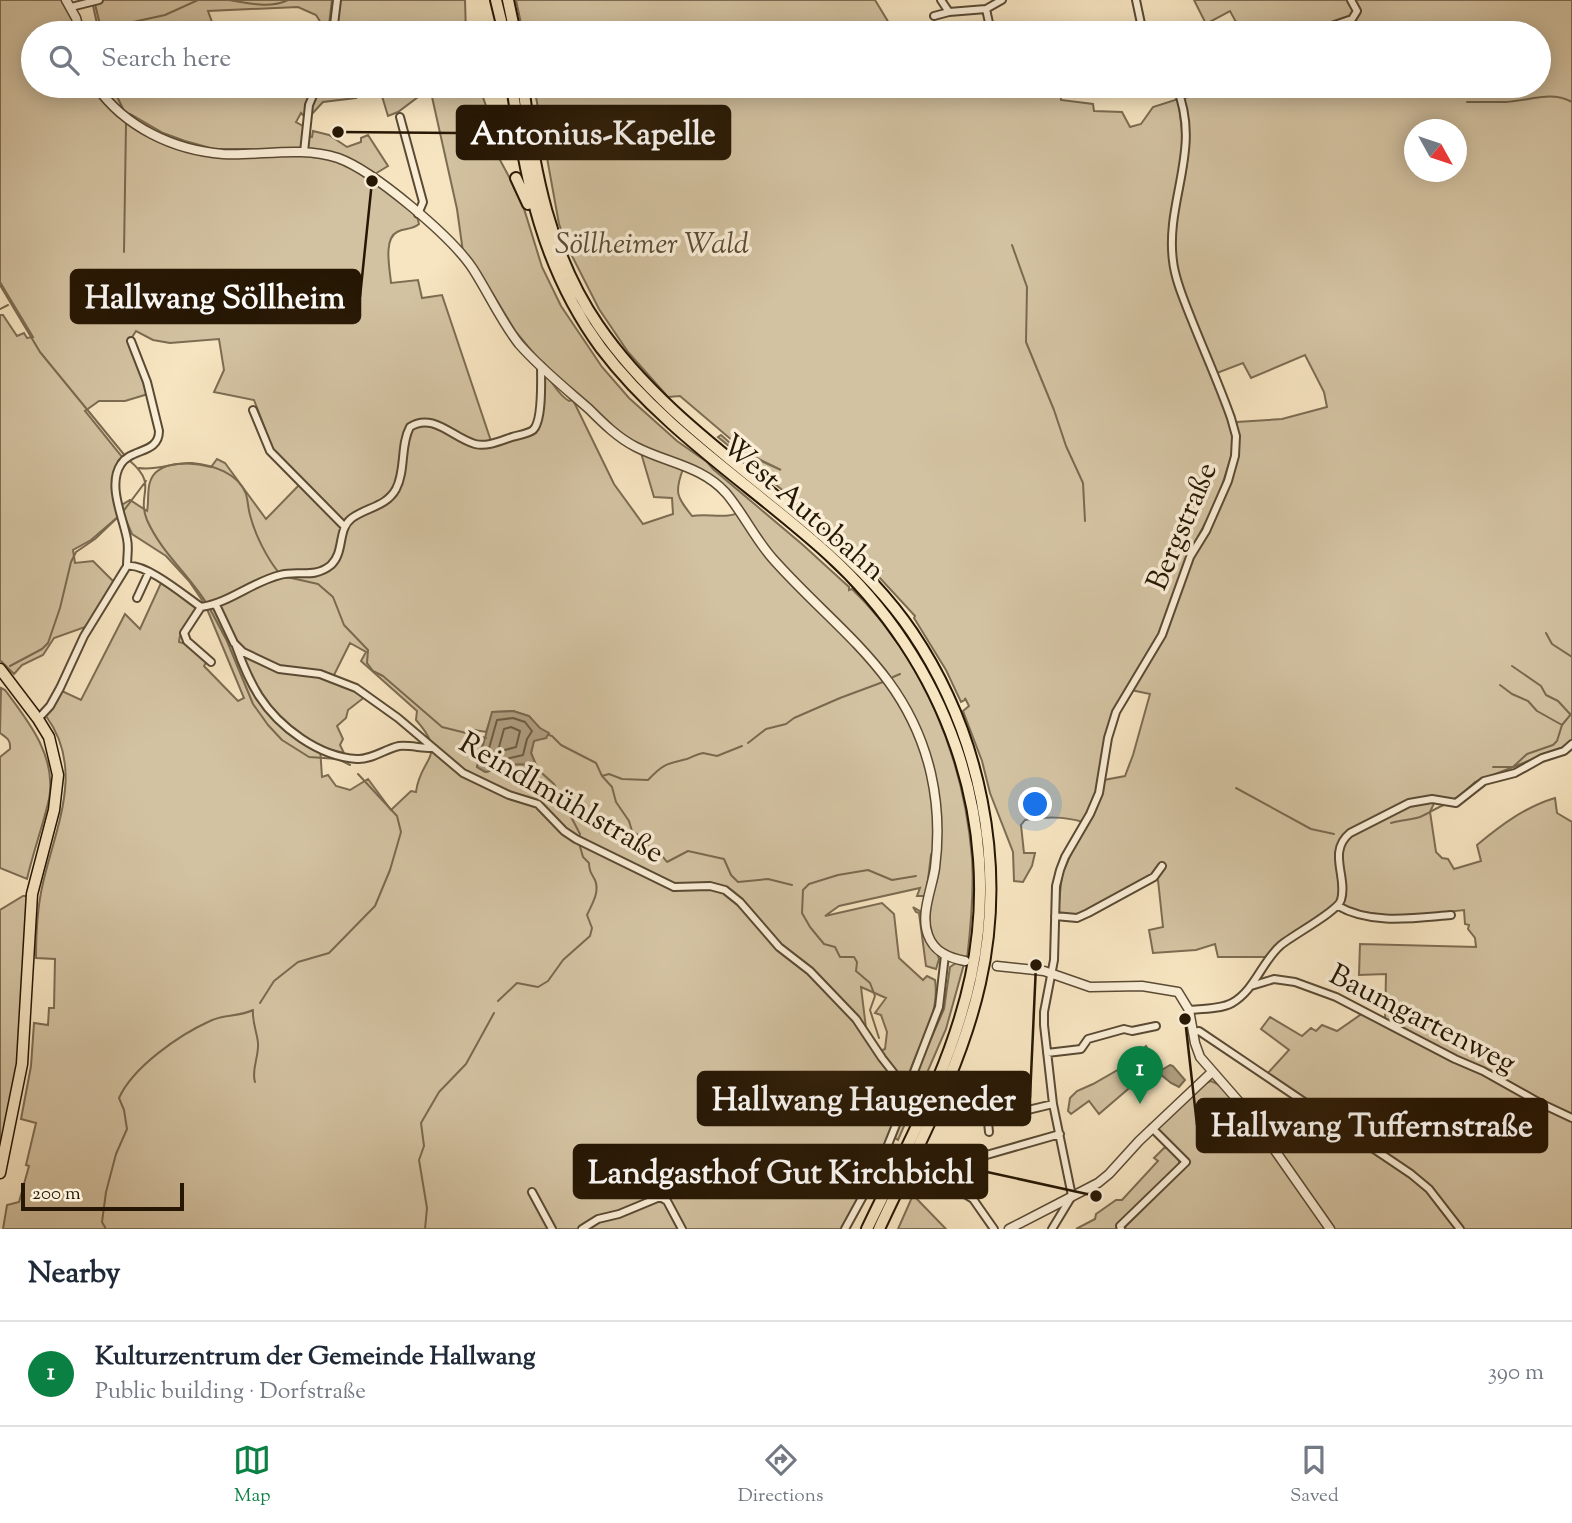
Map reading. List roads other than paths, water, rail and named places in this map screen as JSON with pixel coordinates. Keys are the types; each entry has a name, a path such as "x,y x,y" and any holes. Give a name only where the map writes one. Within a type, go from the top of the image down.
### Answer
{"highway":[{"path":"496,0 501,21"},
{"path":"508,0 512,21"},
{"name":"West Autobahn","path":"514,98 526,171 544,243 588,330 611,361 669,421 826,552 866,591 918,662 941,707 960,755 972,811 979,875 979,918 971,977 946,1059 867,1229"},
{"name":"West Autobahn","path":"525,98 546,213 563,261 581,299 597,324 631,369 662,400 820,533 883,595 911,631 926,656 950,700 968,747 982,804 989,863 989,919 982,972 971,1018 956,1062 879,1229"},
{"path":"516,178 529,209 536,216"}],"main road":[{"path":"0,1173 22,1064 32,894 58,789 53,750 38,719 2,674"}],"street":[{"path":"75,21 68,3 99,0"},
{"path":"334,21 337,0"},
{"path":"941,0 949,12"},
{"path":"934,16 986,9 1002,0"},
{"path":"1136,0 1140,21"},
{"path":"1346,21 1352,19 1357,11 1351,0"},
{"path":"986,9 988,21"},
{"path":"105,98 132,123 181,145 223,154 304,152 333,157 356,166 418,214 465,259 515,339 541,366 626,441 647,453 696,470 720,486 773,559 860,645 893,685 920,736 936,796 937,844 926,928 933,945 945,955 965,961"},
{"path":"304,152 312,98"},
{"name":"Bergstraße","path":"1072,1196 1053,1104 1044,1012 1051,973 1056,886 1060,870 1099,793 1108,738 1116,712 1162,635 1189,557 1215,512 1235,456 1236,436 1231,418 1184,301 1173,264 1172,228 1185,158 1185,133 1179,98"},
{"path":"400,117 423,202 418,214"},
{"path":"38,719 50,706 84,636 127,566 129,549 116,491 117,473 127,457 154,445 159,434 147,382 131,341"},
{"path":"211,662 187,640 184,633 209,606 280,575 311,575 331,564 340,550 345,527 354,516 383,503 394,492 403,467 408,429 414,424 430,423 476,444 485,445 533,430 541,396 541,366"},
{"path":"253,410 270,451 345,527"},
{"path":"127,566 133,565 149,572 209,606 234,643 252,684 265,704 284,724 314,747 356,759 400,746 433,748"},
{"path":"137,598 149,572"},
{"name":"Reindlmühlstraße","path":"234,643 249,656 279,669 330,676 356,688 376,701 463,774 509,796 538,804 564,831 579,840 674,887 710,886 725,890 740,902 779,947 810,971 850,1012 907,1090"},
{"path":"1189,1010 1230,1004 1250,987 1267,959 1280,946 1338,906 1342,891 1339,850 1342,841 1350,833 1409,803 1432,799 1456,803 1484,781 1515,773 1542,758 1572,747"},
{"path":"1055,916 1077,918 1088,914 1154,877 1162,866"},
{"path":"1338,906 1358,915 1389,918 1451,915"},
{"path":"845,1229 879,1167 902,1110 939,1007 945,955"},
{"path":"997,966 1051,973 1090,987 1138,986 1175,990 1184,997 1197,1049 1212,1072 1248,1112 1330,1229"},
{"name":"Baumgartenweg","path":"1250,987 1274,979 1295,982 1336,996 1572,1118"},
{"path":"1047,1053 1081,1049 1088,1039 1124,1029 1132,1031 1156,1026"},
{"path":"1193,1032 1199,1031 1411,1174 1429,1189 1460,1229"},
{"path":"1009,1229 1098,1183 1212,1072"},
{"path":"989,1132 988,1122 991,1119 1053,1104"},
{"path":"1121,1229 1120,1226 1186,1162 1152,1128"},
{"path":"979,1192 976,1158 1060,1134"},
{"path":"932,1166 943,1171 950,1185 973,1199 994,1229"},
{"path":"532,1192 552,1229"},
{"path":"1052,1229 1072,1196"},
{"path":"583,1229 598,1219 619,1214 660,1197 667,1201 682,1229"}],"water":[{"path":"513,711 529,716 549,733 546,738 534,741 531,753 536,765 534,768 523,764 511,765 486,772 477,767 492,712"},
{"path":"1170,1065 1185,1080 1179,1087 1160,1074 1160,1071"}],"waterway":[{"path":"138,21 165,15 198,0 225,0"},
{"path":"229,0 266,5 288,0"},
{"path":"95,4 99,21"},
{"path":"1551,96 1572,102"},
{"path":"118,98 124,111"},
{"path":"1467,102 1506,102 1534,98"},
{"path":"124,252 126,124"},
{"path":"1012,245 1027,287 1026,342 1083,483 1085,521"},
{"path":"0,285 40,352 126,457"},
{"path":"0,309 8,305"},
{"path":"130,461 143,477 144,511 153,532 207,604"},
{"path":"139,468 192,463 216,468 231,475 246,494 258,538 279,573"},
{"path":"122,513 146,481"},
{"path":"10,666 48,643 76,552 95,539 118,517"},
{"path":"287,577 318,584 333,597 344,625 368,650 367,663 373,671 383,676 442,727 486,738"},
{"path":"210,609 227,641 253,704 268,725 282,740 309,757 338,759 350,765"},
{"path":"1546,633 1552,644 1572,657"},
{"path":"1512,666 1541,686 1546,695 1558,701 1570,714"},
{"path":"893,677 900,674"},
{"path":"748,743 766,729 786,724 840,698 883,682"},
{"path":"1500,685 1562,725"},
{"path":"1493,767 1513,767 1527,754 1553,745 1562,725 1572,713"},
{"path":"549,735 561,745 596,763 602,776 612,787 616,802 629,821 632,831 648,841 647,851 659,852 667,862 688,851 724,859 731,875 738,882 768,879 792,885"},
{"path":"602,776 609,774 622,779 648,780 669,764 703,753 717,756 742,746"},
{"path":"535,767 554,784 580,834 579,838"},
{"path":"260,1003 274,981 298,962 329,953 375,906 390,870 401,832 397,816 358,774"},
{"path":"1236,788 1311,829 1334,834"},
{"path":"1391,823 1420,817 1447,804"},
{"path":"498,1001 517,983 538,987 548,981 563,960 590,936 592,928 587,915 597,889 579,843"},
{"path":"879,1038 870,1010 875,996 870,983 856,971 857,962 854,957 840,957 835,947 824,944 810,927 802,913 803,890 809,884 838,875 868,870 892,880 916,876"},
{"path":"106,1229 102,1222 106,1192 116,1154 127,1129 119,1098 146,1064 171,1043 198,1027 215,1019 253,1010 258,1043 255,1082"},
{"path":"425,1229 427,1208 419,1160 424,1146 421,1123 439,1092 466,1064 494,1013"}],"place":[{"name":"Antonius-Kapelle","path":"338,132"},
{"name":"Hallwang Söllheim","path":"372,181"},
{"name":"Hallwang Haugeneder","path":"1036,965"},
{"name":"Hallwang Tuffernstraße","path":"1185,1019"},
{"name":"Kulturzentrum der Gemeinde Hallwang","path":"1140,1104"},
{"name":"Landgasthof Gut Kirchbichl","path":"1096,1196"}],"park label":[{"name":"Söllheimer Wald","path":"652,243"}]}
